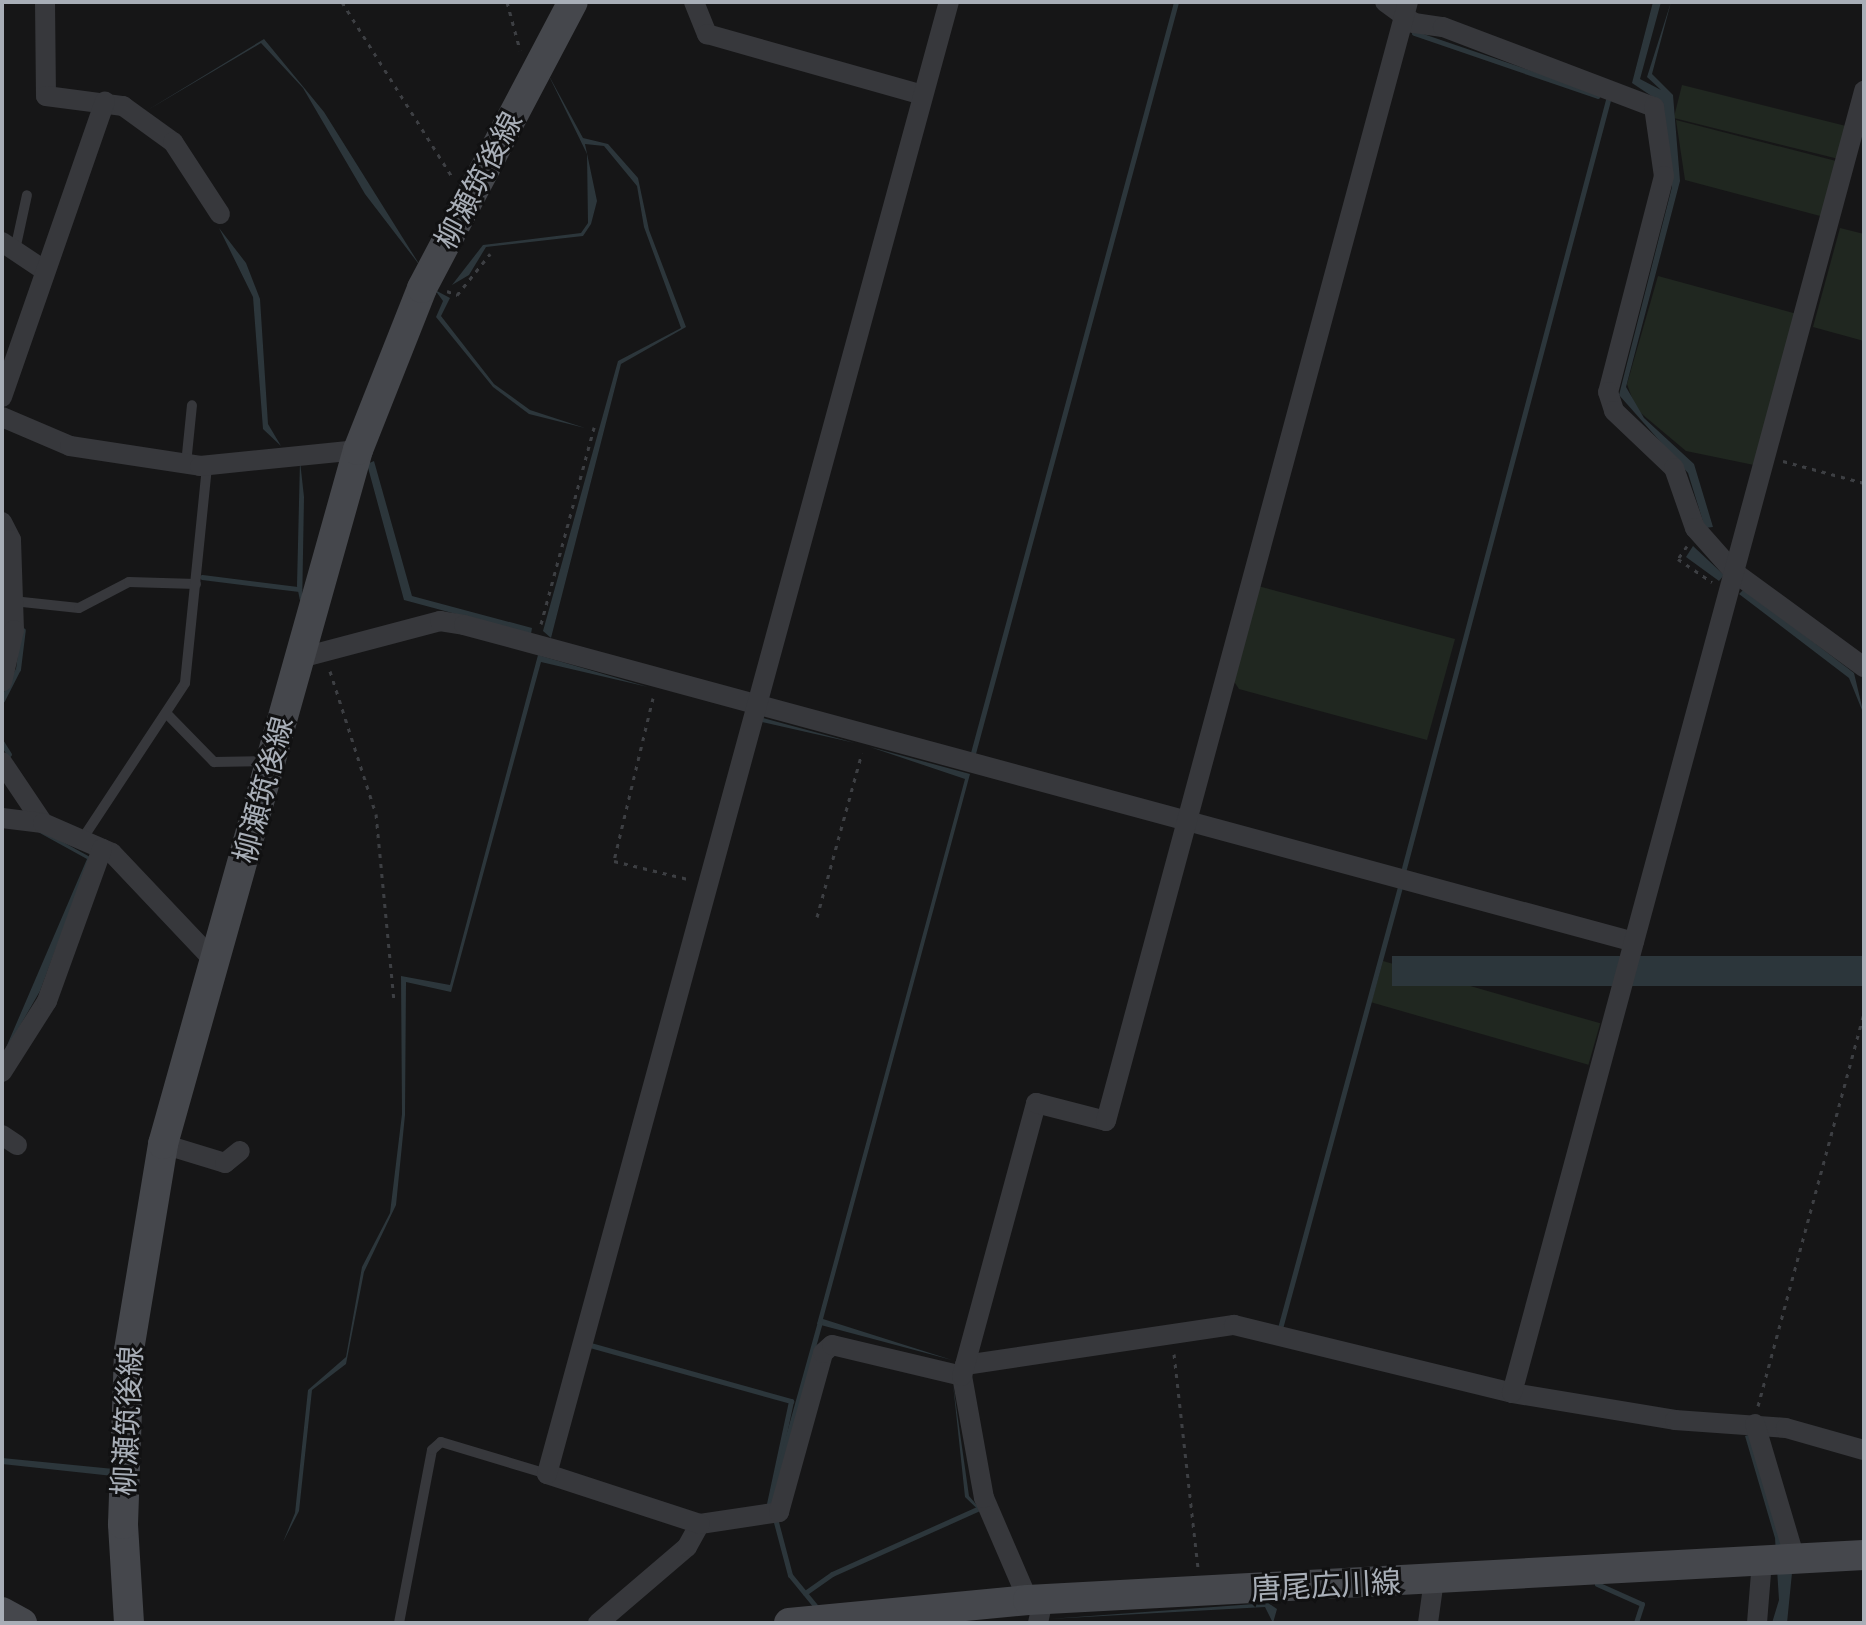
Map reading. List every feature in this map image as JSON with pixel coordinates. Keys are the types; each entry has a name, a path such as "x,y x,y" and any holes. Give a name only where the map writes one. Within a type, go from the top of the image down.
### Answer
{"main road":[{"name":"柳瀬筑後線","path":"129,1623 123,1524 129,1350 163,1144 272,761 312,655 358,450 428,278 573,2"},
{"name":"唐尾広川線","path":"789,1623 1036,1607 1201,1592 1864,1555"},
{"path":"2,1612 22,1623"}],"street":[{"path":"45,2 46,96 105,101 173,142 219,215"},
{"path":"694,2 707,34 922,95"},
{"path":"949,2 547,1474 700,1524 779,1512 823,1353 832,1345 964,1371 1234,1325 1278,1330 1512,1393 1675,1420 1755,1424 1864,1450"},
{"path":"1385,2 1654,107 1664,176 1608,392 1614,411 1674,468 1697,530 1734,572 1864,667"},
{"path":"1036,1607 984,1498 964,1371 1036,1103 1106,1121 1406,9"},
{"path":"1512,1393 1864,91"},
{"path":"2,397 43,295 41,268 84,173 105,101"},
{"path":"8,246 41,268"},
{"path":"2,417 70,446 196,464 358,450"},
{"path":"2,522 11,540 13,601 2,682"},
{"path":"312,655 440,621 1634,942"},
{"path":"2,762 43,823"},
{"path":"2,818 43,823 79,843 102,849 216,963"},
{"path":"2,1072 47,1001 102,849"},
{"path":"163,1144 225,1163 240,1151"},
{"path":"1755,1424 1781,1560 1757,1623"},
{"path":"598,1623 687,1547 700,1524"},
{"path":"1428,1623 1434,1580"}],"lane":[{"path":"8,246 27,195"},
{"path":"79,843 168,715 185,683 196,584 196,464 192,405"},
{"path":"13,601 79,608 129,582 196,584"},
{"path":"168,715 214,762 272,761"},
{"path":"399,1623 432,1450 441,1442 547,1474"}],"path":[{"path":"342,2 468,202"},
{"path":"507,2 534,79"},
{"path":"428,278 457,295 490,254"},
{"path":"535,646 594,427"},
{"path":"1765,457 1864,483"},
{"path":"1697,530 1678,559 1728,593"},
{"path":"312,655 376,814 394,1000"},
{"path":"658,678 614,861 709,884"},
{"path":"817,917 867,734"},
{"path":"1755,1424 1864,1012"},
{"path":"1172,1334 1201,1592"}],"shaded area":[{"path":"1653,2 1661,2 1640,79 1661,90 1647,77 1671,2 1652,74 1673,95 1680,181 1626,387 1644,418 1694,464 1713,527 1705,528 1688,473 1619,395 1672,187 1662,103 1632,83"},
{"path":"264,39 324,112 421,267 365,194 303,88 261,43 146,111"},
{"path":"548,74 583,138 608,144 638,178 649,230 686,327 621,364 551,638 543,631 618,361 681,328 644,227 637,186 604,146 585,144 597,201 591,224 583,236 486,247 469,275 452,285 483,245 581,233 588,223 587,154"},
{"path":"1682,85 1847,126 1839,159 1674,118"},
{"path":"1676,120 1840,162 1824,217 1685,180"},
{"path":"219,228 246,263 260,299 268,424 281,446 263,429 253,297"},
{"path":"1840,228 1864,234 1864,341 1813,327"},
{"path":"1658,276 1797,314 1754,465 1686,451 1636,409 1627,384"},
{"path":"435,290 450,298 441,316 494,384 530,410 585,428 529,414 493,387 436,317 443,301"},
{"path":"300,461 304,497 302,610 297,586"},
{"path":"374,461 412,596 532,628 531,634 404,600 367,464"},
{"path":"1693,546 1724,575 1719,581 1686,557"},
{"path":"1258,586 1455,639 1427,740 1239,689 1233,680"},
{"path":"1744,589 1854,673 1864,715 1849,678 1739,594"},
{"path":"538,655 648,687 541,662 451,992 406,982 405,1115 396,1205 364,1272 346,1364 312,1390 299,1511 283,1542 295,1513 308,1390 346,1357 362,1267 390,1213 402,1114 401,976 450,985"},
{"path":"763,718 855,743 762,722"},
{"path":"870,747 970,774 823,1319 952,1360 817,1324 965,779"},
{"path":"2,825 43,831 90,857 40,991 2,1057 87,859 38,832"},
{"path":"1392,956 1864,956 1864,986 1392,986"},
{"path":"1383,961 1600,1023 1588,1065 1371,1002"},
{"path":"953,1384 969,1496 993,1524 965,1497"},
{"path":"1751,1434 1792,1573 1787,1623 1772,1623 1779,1600 1775,1538 1745,1436"},
{"path":"2,1458 114,1469 113,1476 2,1464"},
{"path":"1268,1603 1277,1609 1273,1623 1265,1607 1049,1619"}],"waterway":[{"path":"973,753 1176,2"},
{"path":"1414,33 1598,96"},
{"path":"1403,872 1608,100"},
{"path":"202,577 299,589"},
{"path":"2,700 18,669 23,630"},
{"path":"2,743 9,754"},
{"path":"1279,1332 1401,882"},
{"path":"771,1497 820,1322"},
{"path":"590,1345 791,1401 769,1504"},
{"path":"805,1593 832,1574 977,1509"},
{"path":"776,1522 790,1575 817,1608"},
{"path":"1597,1584 1642,1604 1636,1623"}]}
